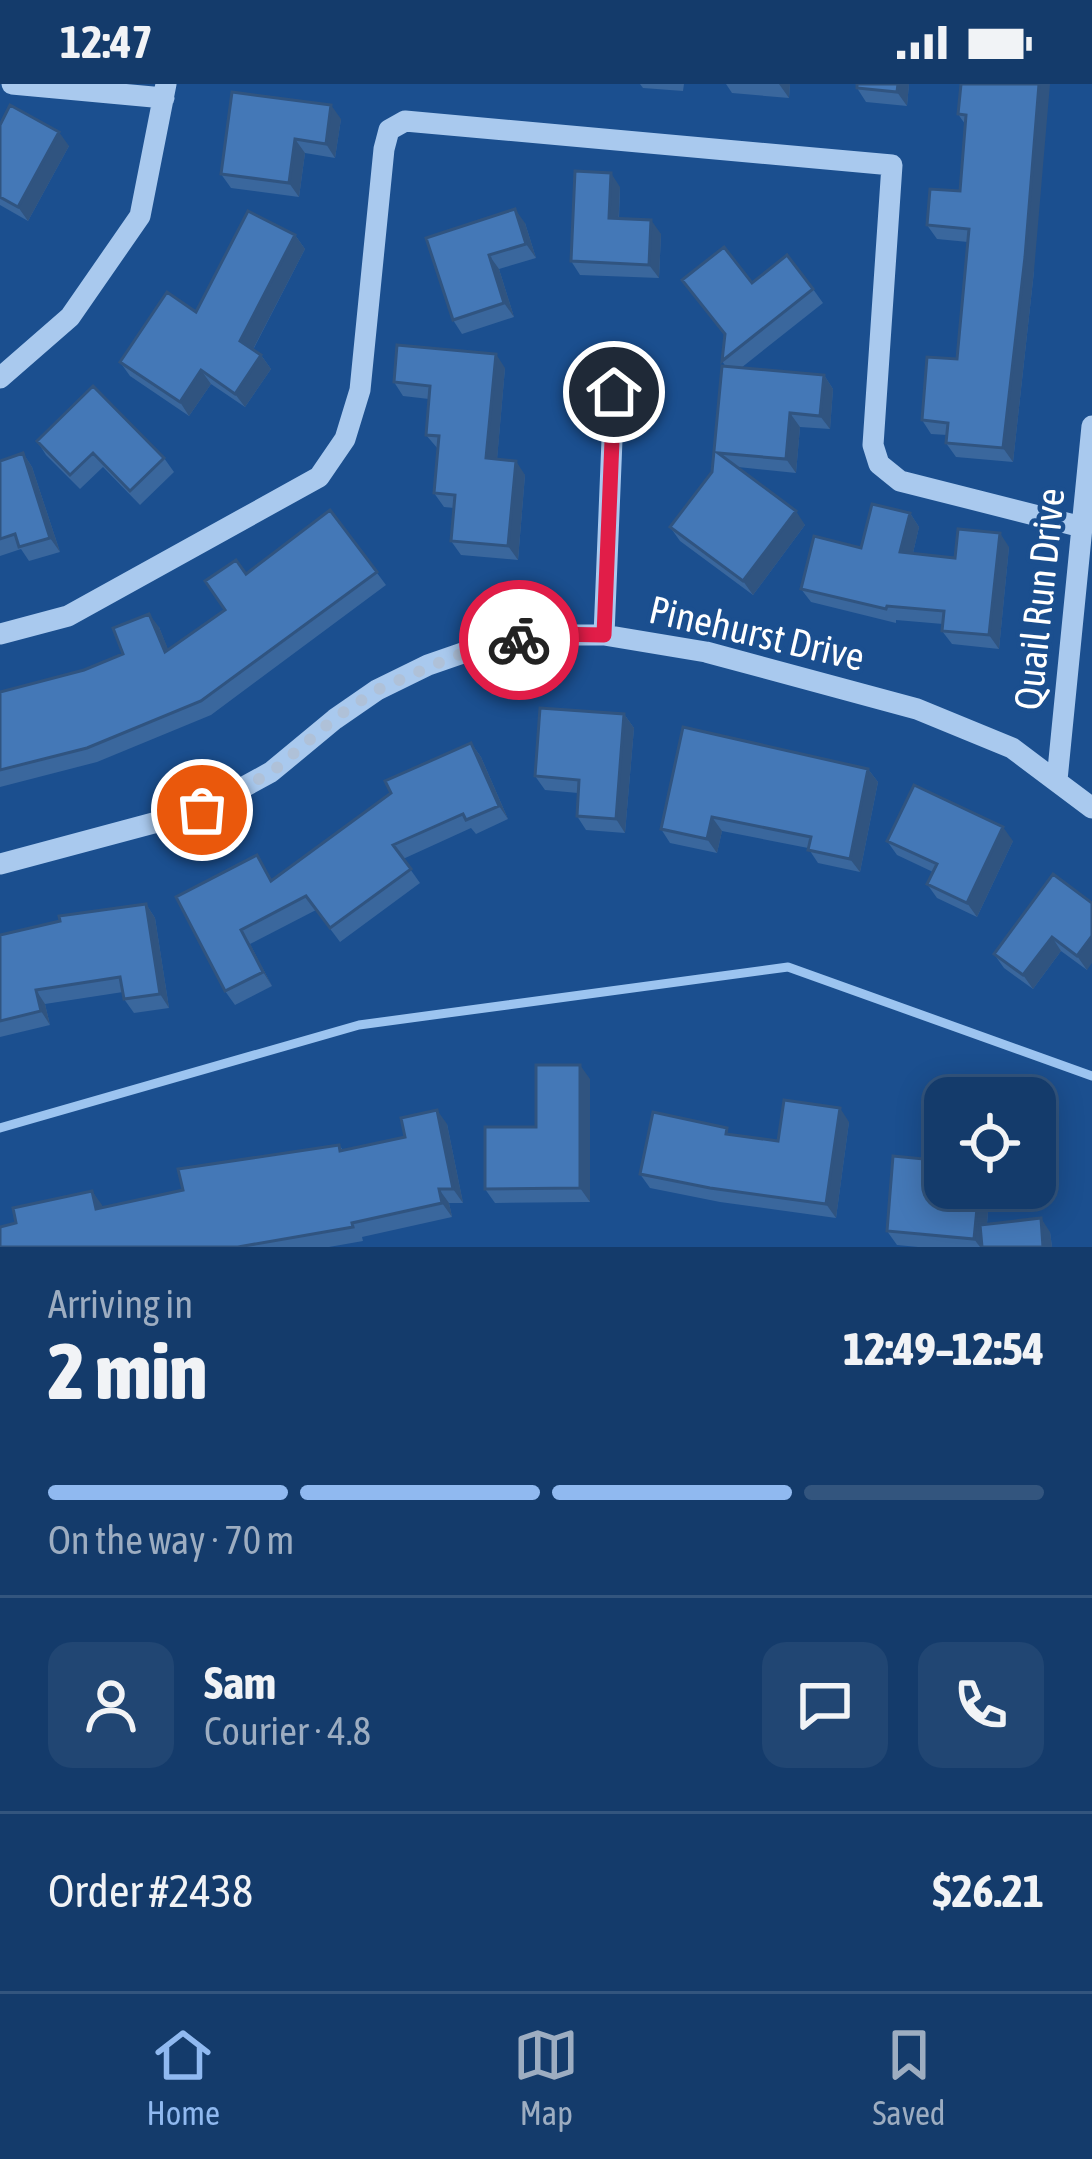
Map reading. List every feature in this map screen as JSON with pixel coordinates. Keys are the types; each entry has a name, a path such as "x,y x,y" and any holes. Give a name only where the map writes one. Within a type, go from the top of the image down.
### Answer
{"street":[{"path":"0,377 70,317 140,216 165,91 12,84"},
{"path":"0,634 68,616 319,477 345,440 360,390 384,148 389,130 405,121 892,166 873,446 879,464 900,481 1082,527"},
{"path":"604,635 614,392"},
{"name":"Quail Run Drive","path":"1057,780 1092,426"},
{"name":"Pinehurst Drive","path":"0,864 202,810 272,772 335,718 377,690 480,647 549,634 604,635 706,652 917,709 1012,748 1092,808"}],"building":[{"path":"857,84 898,84 897,92 857,88"},
{"path":"961,84 1039,84 1003,448 946,443 948,423 922,420 927,357 957,359 969,229 927,225 930,189 960,191 966,115 958,114"},
{"path":"232,92 331,105 326,144 295,139 289,183 221,174"},
{"path":"10,105 59,132 18,207 0,197 0,125"},
{"path":"575,171 611,173 609,218 651,220 649,265 571,261"},
{"path":"515,209 526,244 489,255 504,303 453,320 426,238"},
{"path":"248,211 295,235 240,341 261,355 235,394 201,370 180,402 120,362 167,292 196,312"},
{"path":"724,247 752,283 787,255 813,289 722,361 725,334 682,280"},
{"path":"397,345 496,354 486,458 516,461 508,546 451,541 455,495 434,493 439,436 426,435 430,386 394,382"},
{"path":"722,366 824,375 820,416 790,413 786,459 718,453 796,511 743,581 670,527 712,472"},
{"path":"93,386 164,458 130,491 93,453 70,475 37,441"},
{"path":"23,453 50,538 19,547 15,534 0,539 0,461"},
{"path":"872,504 910,513 900,552 955,558 958,529 1000,533 989,635 942,631 944,611 886,609 801,589 814,536 861,548"},
{"path":"330,510 377,572 201,701 87,748 0,770 0,692 84,670 123,654 113,628 149,614 165,652 225,610 205,581 236,560 246,574"},
{"path":"540,708 624,714 616,819 577,816 579,780 535,776"},
{"path":"683,727 868,769 850,859 808,850 811,837 712,817 707,839 661,829"},
{"path":"471,743 499,806 466,820 463,814 393,845 411,869 330,928 306,896 241,930 263,972 225,991 176,897 257,855 271,881 391,793 385,781"},
{"path":"914,785 1003,827 967,903 927,884 937,864 887,841"},
{"path":"1053,874 1092,903 1092,936 1077,956 1052,937 1023,975 994,954"},
{"path":"146,904 160,994 124,999 120,977 36,990 41,1011 0,1021 0,935 60,921 59,916"},
{"path":"536,1065 580,1065 580,1188 485,1189 485,1127 536,1127"},
{"path":"784,1100 840,1108 826,1204 640,1174 653,1112 727,1128 726,1134 778,1141"},
{"path":"437,1110 453,1189 439,1189 442,1203 352,1223 353,1227 238,1247 0,1247 0,1227 16,1223 13,1208 92,1191 96,1209 183,1190 178,1169 339,1145 340,1151 405,1137 401,1118"},
{"path":"893,1156 924,1159 924,1209 977,1209 974,1239 887,1231"},
{"path":"1041,1218 1043,1247 982,1247 980,1225"}],"waterway":[{"path":"0,1128 359,1025 788,967 1092,1076"}],"way so far":[{"path":"202,810 272,772 335,718 377,690 428,665 519,640"}],"route":[{"path":"519,640 549,634 604,635 614,392"}]}
